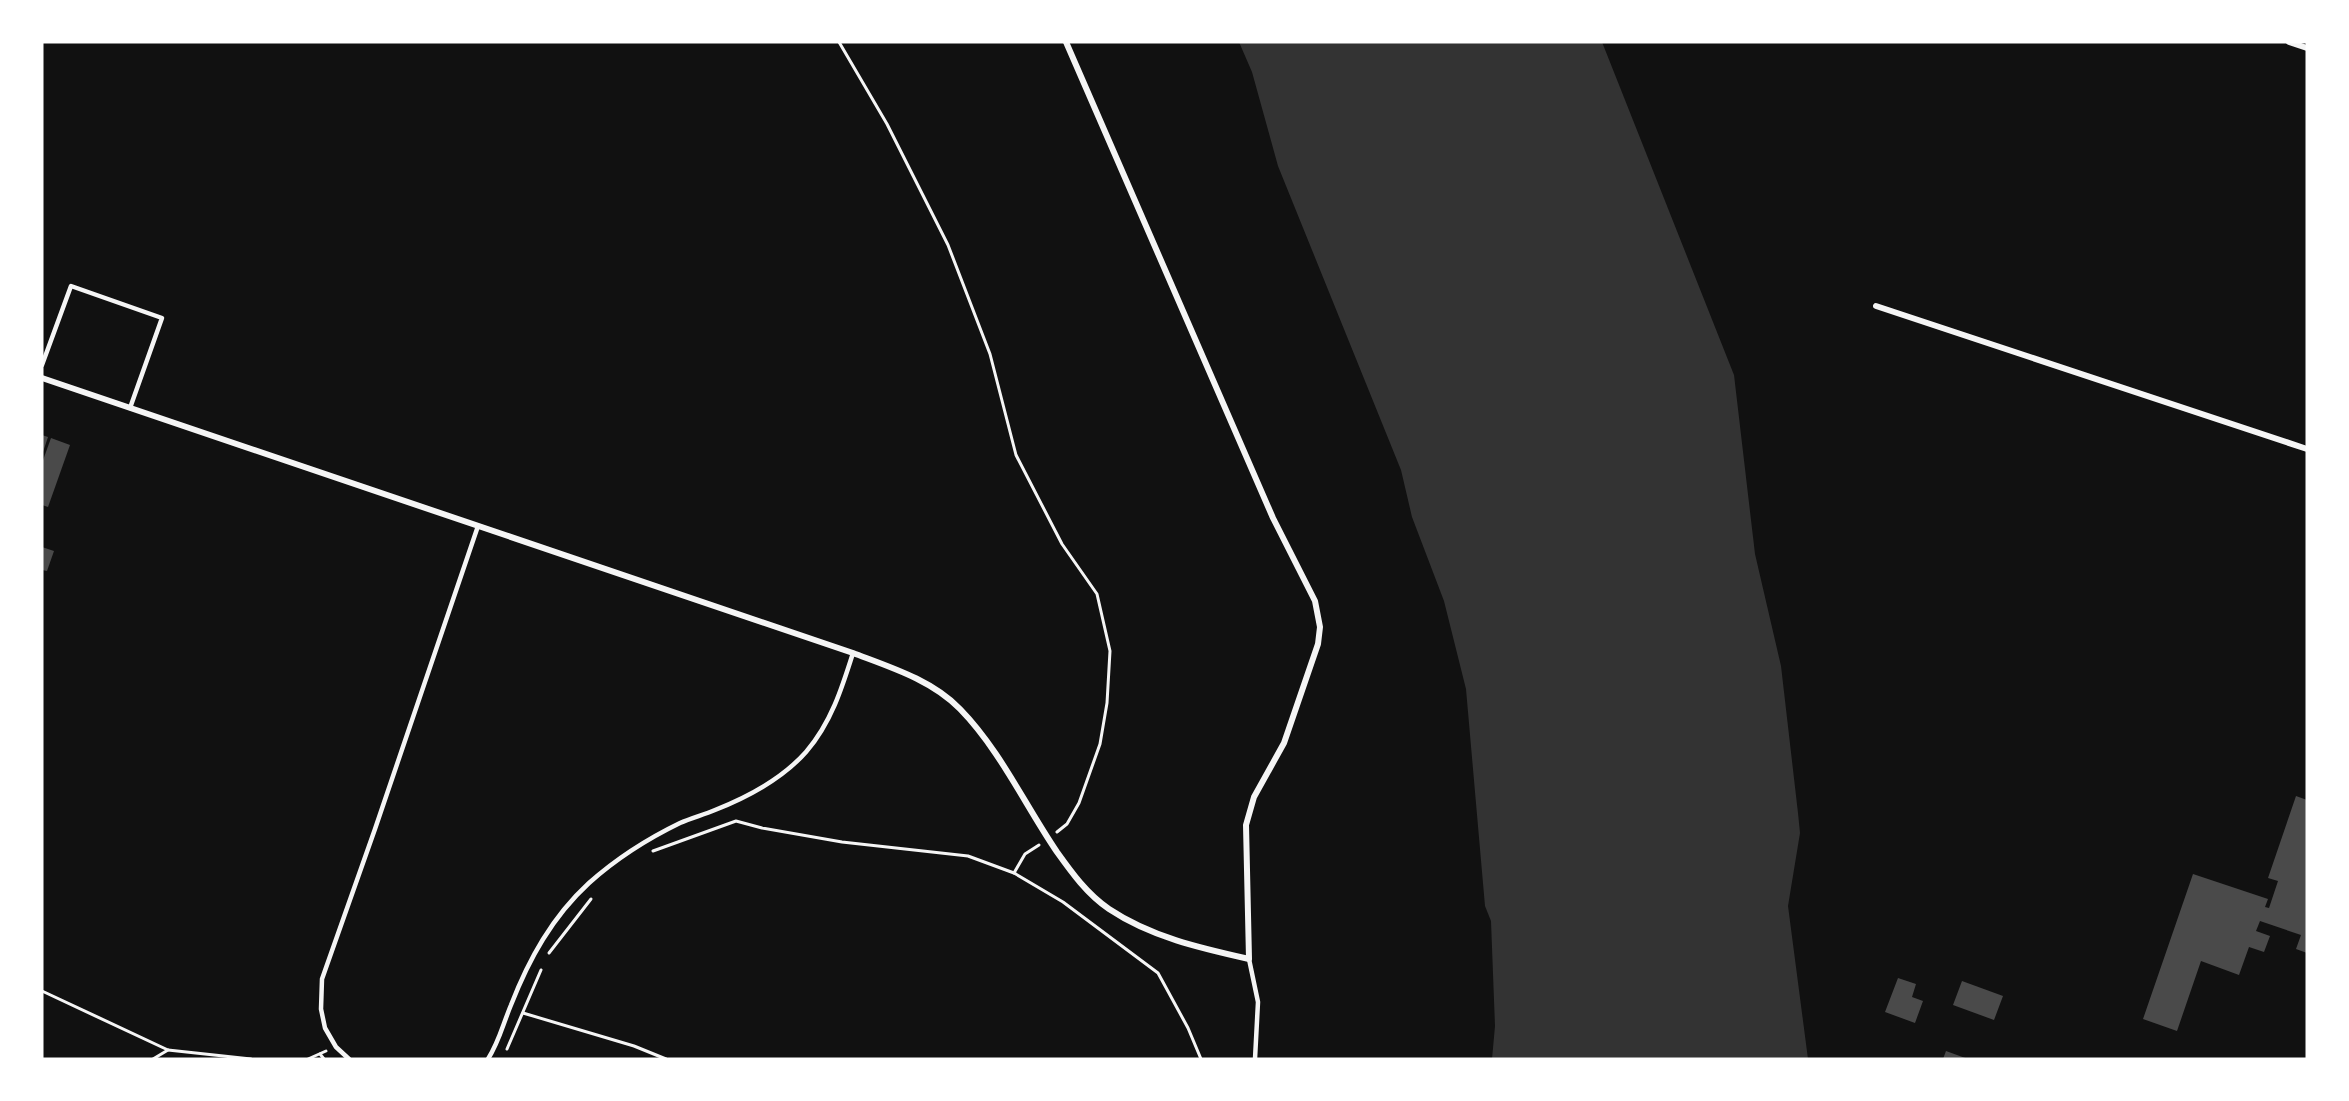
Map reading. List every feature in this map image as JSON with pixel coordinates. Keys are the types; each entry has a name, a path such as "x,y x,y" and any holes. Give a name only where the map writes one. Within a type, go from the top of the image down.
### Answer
{"street":[{"path":"42,378 853,653 906,673 940,693 959,708 981,733 1078,882 1108,908 1146,929 1184,944 1249,959 1246,825 1254,797 1284,743 1318,644 1320,627 1315,601 1273,518 1066,42"},
{"path":"2289,42 2307,48"},
{"path":"1876,306 2307,449"}],"lane":[{"path":"42,365 71,286 162,318 130,408"},
{"path":"349,1059 336,1047 325,1028 321,1009 322,979 478,526"},
{"path":"488,1059 497,1045 510,1006 534,953 554,922 588,884 618,858 646,841 683,822 754,793 806,752 840,695 853,653"},
{"path":"1249,959 1257,1002 1255,1059"}],"path":[{"path":"839,42 888,124 948,244 990,354 1016,455 1062,544 1097,594 1110,651 1107,703 1100,744 1079,803 1067,824 1025,854 1014,873"},
{"path":"652,852 736,821 842,842 968,856 1014,873 1063,902 1158,973 1188,1028 1201,1059"},
{"path":"546,958 590,899 597,893"},
{"path":"507,1051 541,968"},
{"path":"42,991 168,1050 251,1059"},
{"path":"523,1013 634,1046 666,1059"},
{"path":"308,1059 336,1047"},
{"path":"153,1059 168,1050"},
{"path":"320,1054 324,1059"}],"shaded area":[{"path":"1239,42 1602,42 1734,375 1755,554 1781,666 1798,813 1800,833 1788,906 1808,1059 1492,1059 1495,1026 1491,921 1485,906 1466,689 1444,601 1412,517 1401,470 1278,166 1252,72"}],"building":[{"path":"42,435 48,437 42,455"},
{"path":"51,438 70,445 48,507 42,505 42,463"},
{"path":"42,547 54,551 47,571 42,570"},
{"path":"2296,796 2307,800 2307,953 2296,949 2301,935 2260,921 2256,931 2270,936 2264,952 2249,947 2239,975 2201,961 2177,1031 2143,1019 2193,874 2268,899 2265,907 2269,908 2278,881 2268,878"},
{"path":"1898,978 1916,984 1912,997 1923,1001 1915,1023 1885,1012"},
{"path":"1962,981 2003,996 1994,1020 1953,1005"},
{"path":"1946,1051 1968,1059 1943,1059"}]}
